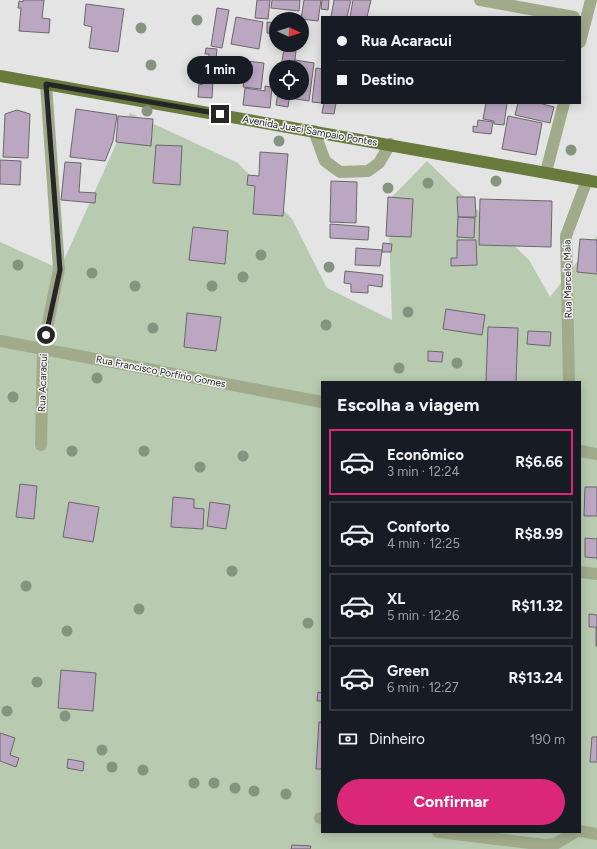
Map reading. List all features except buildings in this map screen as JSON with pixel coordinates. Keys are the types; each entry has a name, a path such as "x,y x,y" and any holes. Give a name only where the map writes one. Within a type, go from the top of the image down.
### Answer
{"main road":[{"name":"Avenida Juaci Sampaio Pontes","path":"0,76 592,181"}],"street":[{"path":"480,0 568,16"},
{"path":"581,34 583,19 591,0"},
{"name":"Rua Acaracui","path":"41,445 43,348 60,270 46,84"},
{"path":"546,172 564,104"},
{"path":"314,131 325,161 340,172 368,171 379,162 390,144"},
{"name":"Rua Marcelo Maia","path":"569,381 566,236 592,181"},
{"name":"Rua Francisco Porfírio Gomes","path":"0,341 321,402"},
{"path":"581,451 597,454"},
{"path":"581,572 597,574"},
{"path":"581,831 597,834"},
{"path":"446,833 546,845 561,841 573,833"}],"green space":[{"path":"130,113 238,163 292,219 327,288 392,320 388,201 427,161 529,260 550,297 597,236 597,849 0,849 0,242 60,269"}],"route":[{"path":"46,335 60,270 46,84 220,114"}]}
